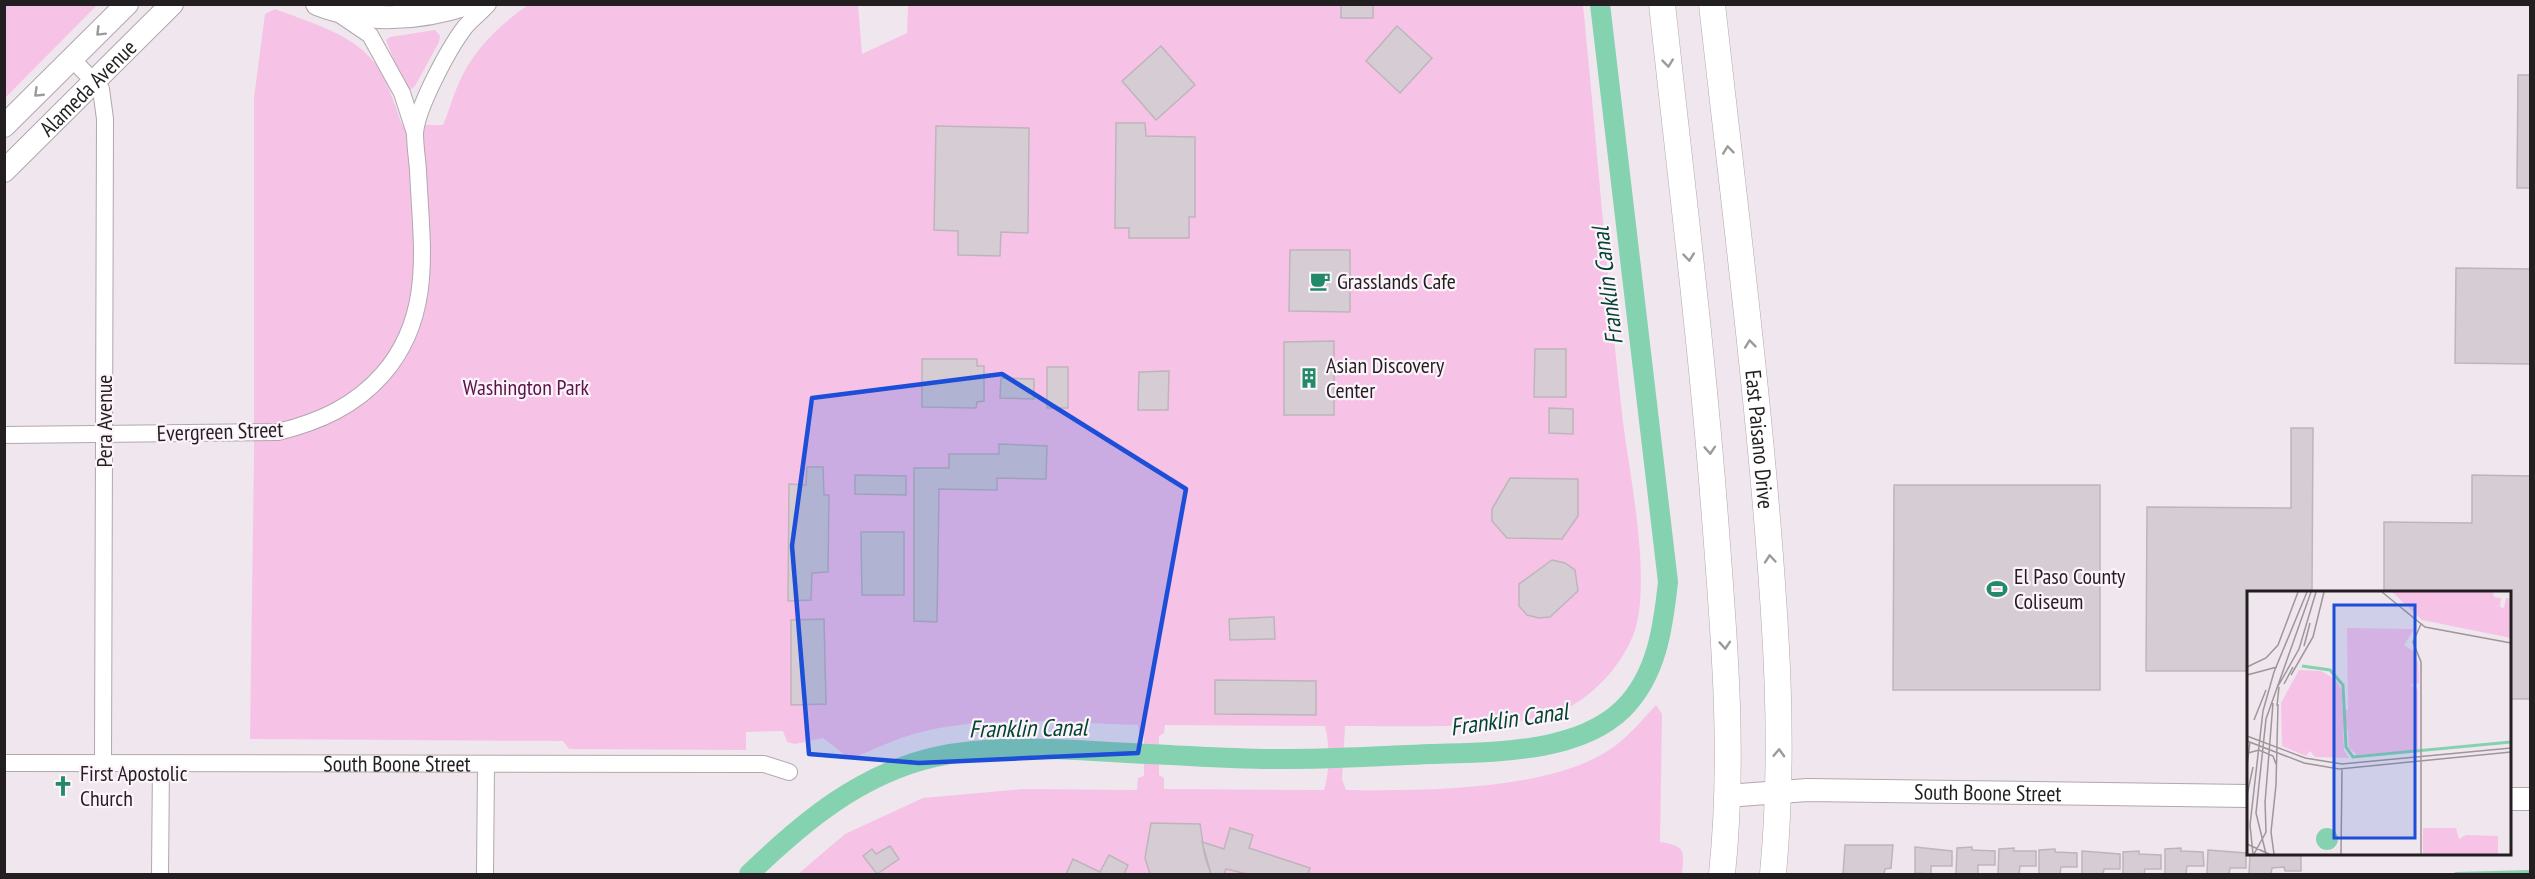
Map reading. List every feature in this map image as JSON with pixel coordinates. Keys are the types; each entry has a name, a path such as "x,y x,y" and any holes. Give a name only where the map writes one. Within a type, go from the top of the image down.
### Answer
{"main road":[{"path":"1662,4 1709,436 1727,666 1730,733 1722,874"},
{"name":"East Paisano Drive","path":"1712,4 1760,433 1775,616 1780,688 1778,792 1773,874"}],"street":[{"name":"Alameda Avenue","path":"4,126 127,4"},
{"name":"Alameda Avenue","path":"4,171 172,4"},
{"path":"326,8 406,18 435,14 467,4"},
{"name":"Evergreen Street","path":"415,133 427,97 445,60 465,27 488,4"},
{"name":"Evergreen Street","path":"4,435 278,432 332,415 356,399 398,356 414,326 420,288 415,133 402,93 370,35 326,8"},
{"path":"72,59 95,82"},
{"name":"Pera Avenue","path":"95,82 104,94 105,119 103,763"},
{"name":"South Boone Street","path":"4,763 764,764 789,772"},
{"path":"160,874 161,764"},
{"path":"485,874 486,765"},
{"name":"South Boone Street","path":"1727,796 1778,792 2247,796"},
{"path":"2511,799 2530,800"}],"highlighted area":[{"path":"1002,374 1186,489 1138,753 919,763 809,754 792,546 812,398"}],"green space":[{"path":"4,5 97,5 5,98"},
{"name":"Washington Park","path":"528,5 858,5 862,54 907,33 908,5 1583,5 1617,370 1638,529 1641,586 1639,612 1634,633 1624,654 1601,683 1583,699 1553,714 1496,724 1463,726 1345,726 1342,779 1346,790 1409,790 1480,786 1549,775 1580,765 1606,752 1626,736 1656,705 1662,714 1660,842 1675,845 1682,850 1682,874 798,874 845,834 923,798 1023,789 1137,790 1138,778 1144,776 1144,735 1139,732 1138,725 1026,721 969,724 914,734 850,759 823,738 795,744 787,742 783,731 746,732 746,750 569,749 563,741 250,739 254,456 254,98 265,14 275,9 344,37 367,54 376,65 388,86 402,125 443,125 458,85 471,61 487,40","holes":["1165,725 1325,726 1329,758 1324,790 1164,789 1164,778 1159,775 1159,736 1164,733"]},
{"path":"435,30 440,36 439,42 415,86 410,90 405,88 386,40 390,37"}],"shaded area":[{"path":"2530,870 2530,874 2451,874 2456,872"}],"building":[{"path":"1341,4 1373,4 1373,18 1341,18"},
{"path":"1397,26 1432,58 1400,93 1366,61"},
{"path":"1161,46 1195,85 1156,120 1122,81"},
{"path":"2518,75 2530,75 2530,188 2517,188"},
{"path":"1116,123 1145,123 1146,136 1195,137 1195,217 1189,217 1189,238 1129,238 1129,228 1115,228"},
{"path":"936,126 1029,128 1028,233 1001,232 1000,256 958,255 958,231 934,230"},
{"name":"Grasslands Cafe","path":"1290,250 1350,250 1350,312 1289,311"},
{"path":"2456,268 2530,269 2530,364 2455,363"},
{"name":"Asian Discovery Center","path":"1334,341 1334,415 1284,415 1284,342"},
{"path":"1535,349 1566,349 1566,397 1534,397"},
{"path":"922,359 977,359 977,366 984,366 984,401 977,402 976,408 922,407"},
{"path":"1047,367 1068,367 1068,408 1047,408"},
{"path":"1169,371 1168,410 1138,410 1139,372"},
{"path":"1001,378 1034,379 1034,399 1000,398"},
{"path":"1549,408 1573,409 1573,434 1549,433"},
{"path":"2291,428 2313,428 2312,591 2247,591 2247,671 2146,671 2147,507 2291,508"},
{"path":"999,444 1047,446 1046,479 997,478 997,490 939,489 937,622 914,621 914,468 949,468 949,454 999,454"},
{"path":"807,467 823,467 824,495 829,495 828,572 812,573 811,600 788,601 789,484 806,485"},
{"path":"855,475 906,476 906,495 855,494"},
{"path":"2472,475 2530,476 2530,699 2511,699 2511,591 2384,591 2384,522 2472,523"},
{"path":"1510,478 1578,479 1578,516 1562,539 1507,538 1492,521 1492,509"},
{"name":"El Paso County Coliseum","path":"1894,485 2100,485 2100,690 1893,690"},
{"path":"861,532 904,532 904,595 862,595"},
{"path":"1552,560 1565,563 1575,570 1578,591 1550,617 1539,618 1527,615 1519,606 1519,584"},
{"path":"1274,617 1275,639 1230,640 1229,619"},
{"path":"824,619 826,704 791,705 791,620"},
{"path":"1215,680 1316,681 1316,715 1215,714"},
{"path":"1151,823 1200,824 1205,857 1211,874 1150,874 1145,858"},
{"path":"1230,828 1253,835 1249,848 1310,868 1308,874 1247,874 1226,869 1224,874 1211,874 1202,842 1224,849"},
{"path":"1845,845 1893,845 1891,868 1885,869 1884,874 1843,874"},
{"path":"890,846 899,859 877,874 863,856 872,849 876,854"},
{"path":"1915,847 1952,851 1952,866 1931,866 1931,874 1915,873"},
{"path":"1972,847 1972,850 1995,851 1995,865 1978,865 1978,874 1956,874 1957,848"},
{"path":"2014,848 2014,851 2036,851 2036,866 2020,866 2019,874 1998,874 1999,849"},
{"path":"2181,848 2181,851 2203,852 2204,866 2187,866 2186,874 2165,874 2165,849"},
{"path":"2055,849 2055,852 2077,853 2077,867 2061,867 2060,874 2039,874 2039,850"},
{"path":"2208,850 2246,853 2246,868 2230,868 2229,874 2207,874"},
{"path":"2082,851 2120,854 2120,869 2104,869 2103,874 2082,874"},
{"path":"2139,851 2139,854 2161,855 2161,869 2145,869 2144,874 2123,874 2123,852"},
{"path":"1109,855 1128,865 1124,874 1066,874 1073,859 1100,872"},
{"path":"2250,855 2301,855 2301,871 2285,871 2284,867 2272,868 2271,874 2249,874"}],"waterway":[{"name":"Franklin Canal","path":"749,874 790,836 834,802 857,788 908,765 961,752 1014,749 1068,750 1273,759 1505,751 1532,748 1582,735 1604,724 1623,709 1644,681 1651,666 1661,633 1668,582 1600,4"}],"place":[{"name":"Grasslands Cafe","path":"1320,281"},
{"name":"Asian Discovery Center","path":"1309,378"},
{"name":"El Paso County Coliseum","path":"1997,589"},
{"name":"First Apostolic Church","path":"63,786"}]}
